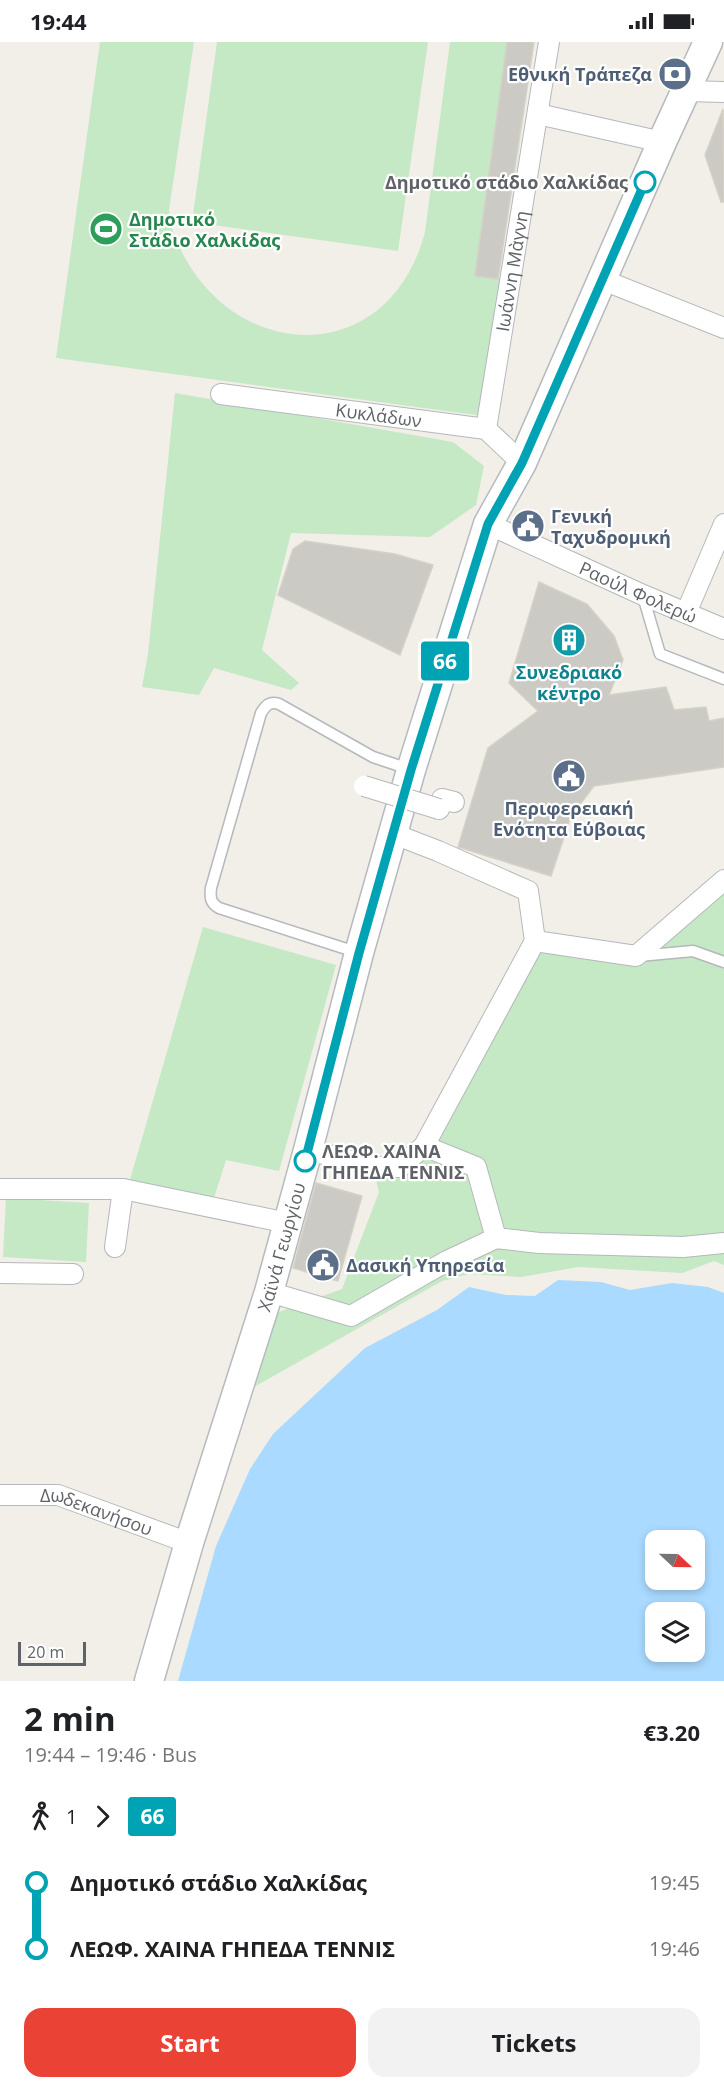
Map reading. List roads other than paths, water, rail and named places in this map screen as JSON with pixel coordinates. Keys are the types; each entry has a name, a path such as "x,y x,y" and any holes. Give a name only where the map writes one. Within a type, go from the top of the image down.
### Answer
{"main road":[{"name":"Χαϊνά Γεωργίου","path":"149,1681 189,1542 269,1292 359,953 411,770 488,524 522,463 708,42"}],"street":[{"name":"Ιωάννη Μὰγνη","path":"486,429 549,42"},
{"path":"686,92 724,92"},
{"path":"538,114 662,142"},
{"path":"603,280 724,328"},
{"name":"Κυκλάδων","path":"221,394 486,429"},
{"path":"486,429 522,463"},
{"name":"Ραούλ Φολερώ","path":"488,524 643,595 724,629"},
{"path":"686,613 724,524"},
{"path":"364,786 439,809 442,799 454,802"},
{"path":"308,1150 375,1167 400,1167 424,1146 535,941 528,891 438,851 393,834"},
{"path":"535,941 636,956 724,880"},
{"path":"424,1146 476,1167 496,1238"},
{"path":"0,1189 123,1189 288,1222"},
{"path":"115,1247 123,1189"},
{"path":"269,1292 351,1316 447,1261 496,1238 539,1243 683,1247 724,1243"},
{"path":"0,1273 74,1274"},
{"name":"Δωδεκανήσου","path":"0,1495 58,1495 189,1542"}],"lane":[{"path":"643,595 660,654 724,679"},
{"path":"359,953 219,908 211,899 211,888 261,713 268,704 274,702 373,757 411,770"},
{"path":"636,956 693,951 724,962"}],"water":[{"path":"558,1280 601,1282 630,1290 672,1283 708,1287 724,1293 724,1681 178,1681 216,1546 250,1469 273,1434 365,1348 437,1310 469,1287 506,1295 535,1296"}],"place":[{"name":"Εθνική Τράπεζα","path":"675,74"},
{"name":"Δημοτικό στάδιο Χαλκίδας","path":"645,182"},
{"name":"Δημοτικό Στάδιο Χαλκίδας","path":"106,229"},
{"name":"Γενική Ταχυδρομική","path":"528,526"},
{"name":"Συνεδριακό κέντρο","path":"569,640"},
{"name":"Περιφερειακή Ενότητα Εύβοιας","path":"569,776"},
{"name":"ΛΕΩΦ. ΧΑΙΝΑ ΓΗΠΕΔΑ ΤΕΝΝΙΣ","path":"305,1161"},
{"name":"Δασική Υπηρεσία","path":"323,1265"}]}
